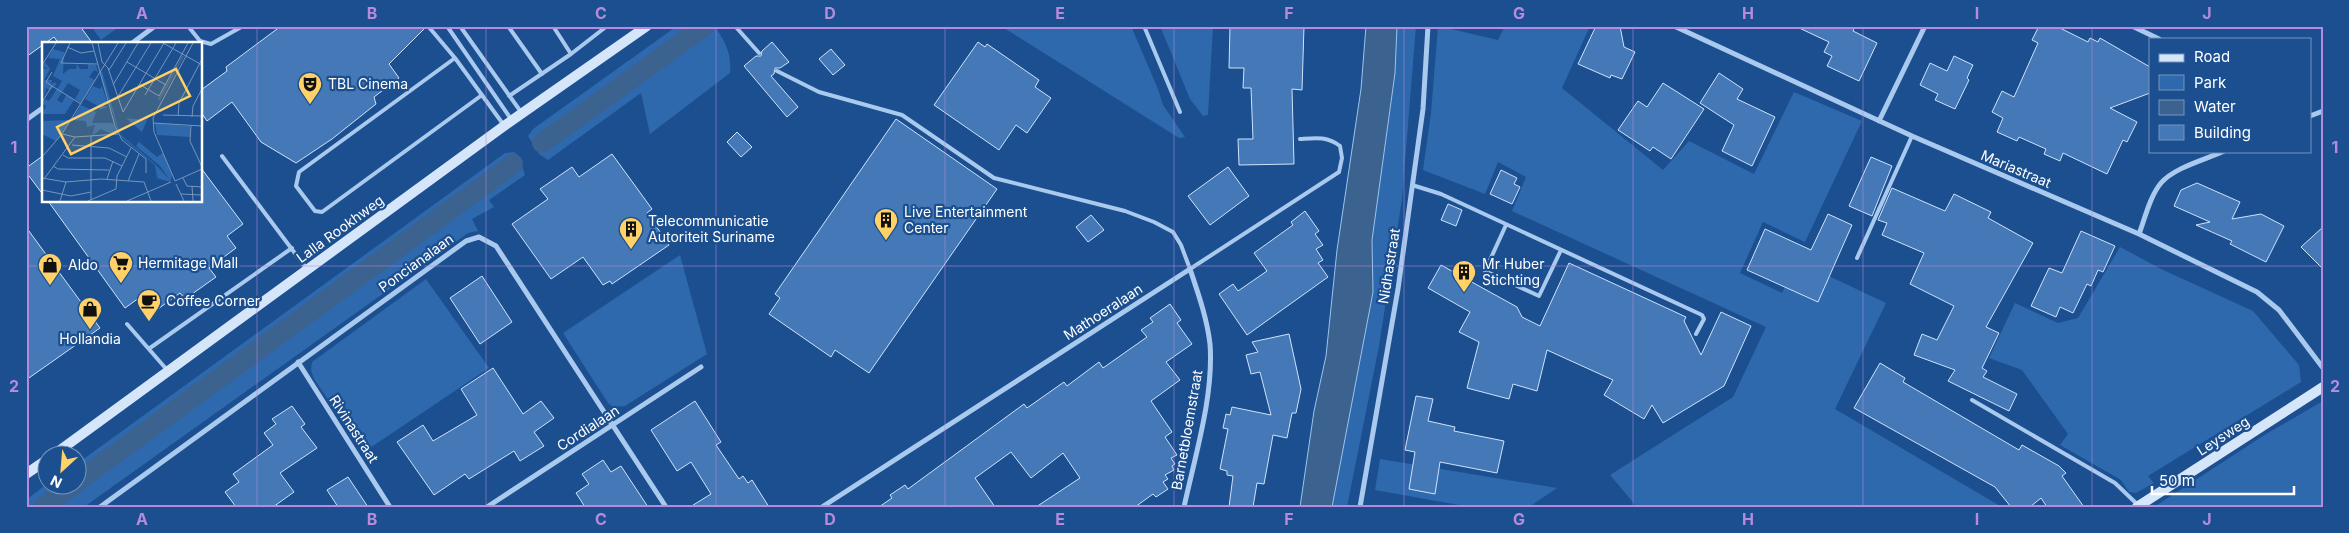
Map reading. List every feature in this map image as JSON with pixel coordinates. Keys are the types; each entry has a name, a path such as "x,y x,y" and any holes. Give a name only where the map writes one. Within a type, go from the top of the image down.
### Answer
{"street":[{"path":"134,42 155,26"},
{"name":"Lalla Rookhweg","path":"66,446 508,123 647,26"},
{"name":"Nidhastraat","path":"1360,507 1398,289 1423,109 1428,26"},
{"name":"Mariastraat","path":"1674,26 1912,136 2139,234 2257,292 2279,310 2323,368"},
{"path":"1879,121 1925,26"},
{"path":"2132,26 2157,38"},
{"path":"26,120 42,108"},
{"path":"2139,234 2161,183 2173,174 2222,152"},
{"name":"Poncianalaan","path":"100,507 466,241 479,237 496,246 666,507"},
{"name":"Mathoeralaan","path":"822,507 1190,270"},
{"name":"Barnetbloemstraat","path":"1184,507 1210,372 1210,344 1205,319 1190,270"},
{"name":"Rivinastraat","path":"298,362 390,507"},
{"name":"Cordialaan","path":"487,507 701,368"},
{"name":"Leysweg","path":"2138,506 2323,387"},
{"path":"26,474 38,466"}],"lane":[{"path":"188,26 200,41 211,44 243,26"},
{"path":"428,26 455,58 482,95 508,123"},
{"path":"447,26 508,123"},
{"path":"460,26 522,114"},
{"path":"508,26 542,74"},
{"path":"552,26 571,54"},
{"path":"509,96 571,54 607,26"},
{"path":"735,26 759,53"},
{"path":"1144,26 1180,112"},
{"path":"455,58 299,172 296,186 315,211 322,212 482,95"},
{"path":"777,71 820,92 902,115 994,178 1125,212 1154,222 1173,232 1182,245 1190,270"},
{"path":"1858,258 1912,136"},
{"name":"Mathoeralaan","path":"1190,270 1339,172 1342,158 1340,146 1333,141 1322,138 1300,139"},
{"path":"222,156 308,270"},
{"path":"1412,185 1441,194 1702,316 1704,320 1696,334"},
{"path":"1506,225 1485,271 1539,296 1561,250"},
{"path":"150,348 292,248"},
{"path":"127,324 150,348 168,371"},
{"path":"1972,400 2115,483 2138,506"}],"green space":[{"path":"91,26 120,26 101,40"},
{"path":"677,26 715,27 727,48 730,60 730,73 650,134 641,93 548,160 539,154 528,136 533,129"},
{"path":"1001,26 1131,26 1163,105 1185,137 1179,138"},
{"path":"1160,26 1213,26 1208,115 1203,116 1190,99"},
{"path":"1397,26 1416,26 1402,199 1379,346 1347,507 1332,507 1373,292 1372,240 1395,73"},
{"path":"1438,26 1498,40 1505,26 1590,26 1562,88 1663,170 1689,141 1754,174 1794,92 1862,121 1805,242 1763,222 1740,273 1782,293 1797,261 1886,303 1835,409 2002,507 1637,507 1610,475 1733,397 1766,327 1512,211 1526,177 1498,162 1485,194 1423,170 1431,113"},
{"path":"514,152 519,156 525,175 489,200 494,207 472,219 478,231 468,233 84,507 26,507 26,500 38,491 38,496 88,496 88,456 505,153"},
{"path":"2120,247 2161,269 2253,311 2299,365 2301,382 2148,476 2154,483 2136,493 2129,492 2121,480 2060,445 2068,434 2022,370 1989,358 2015,303 2058,323 2078,318"},
{"path":"680,255 707,354 625,406 613,407 608,403 563,333"},
{"path":"426,279 489,368 364,452 314,379 311,370 312,362"},
{"path":"2323,401 2323,507 2154,507 2266,434"},
{"path":"1380,459 1557,488 1529,507 1470,507 1375,490"}],"water":[{"path":"1366,26 1397,26 1395,73 1372,240 1373,292 1332,507 1300,507 1314,411 1326,356 1337,250 1361,89"}],"building":[{"path":"26,26 80,26 92,42 58,42 54,37 47,42 42,42 42,46 26,57"},
{"path":"281,26 424,26 425,28 389,64 399,78 374,97 376,104 332,139 296,163 261,142 232,102 207,121 202,114 202,89 227,71 226,67"},
{"path":"1230,26 1304,26 1302,90 1292,89 1294,164 1239,165 1238,139 1253,139 1251,88 1243,88 1244,68 1229,68"},
{"path":"1596,26 1620,26 1624,47 1635,52 1622,79 1611,75 1610,78 1578,64"},
{"path":"1795,26 1855,26 1853,31 1877,43 1859,81 1827,66 1832,56 1824,52 1829,42"},
{"path":"2039,26 2056,26 2088,42 2090,38 2098,42 2100,38 2149,66 2149,93 2110,108 2137,122 2127,142 2123,140 2107,174 2063,153 2060,161 2044,154 2046,149 2019,137 2017,141 1997,132 2003,118 1992,112 2002,91 2014,97 2038,43 2032,40"},
{"path":"772,42 789,62 780,68 775,68 774,74 771,76 798,107 787,117 744,66 756,56 761,56 762,51"},
{"path":"978,42 985,47 987,44 1039,80 1035,87 1051,98 1027,133 1016,125 999,150 934,105"},
{"path":"831,49 845,65 833,75 819,59"},
{"path":"1954,56 1973,65 1967,78 1969,80 1955,109 1935,100 1938,94 1920,85 1930,63 1947,71"},
{"path":"1719,73 1743,89 1737,99 1775,117 1752,166 1722,151 1734,125 1700,103"},
{"path":"1663,83 1704,109 1671,159 1653,147 1650,151 1618,130 1638,101 1647,107"},
{"name":"Live Entertainment Center","path":"896,119 997,189 869,373 835,350 831,357 769,314 780,298 775,294"},
{"path":"737,132 752,147 741,157 727,142"},
{"path":"612,154 652,209 647,213 669,245 612,284 610,281 603,285 583,257 551,279 512,224 548,199 540,189 572,167 579,177"},
{"path":"42,156 42,193 26,172 26,168"},
{"path":"1871,157 1892,166 1872,216 1849,206"},
{"path":"1228,167 1249,196 1210,225 1188,196"},
{"path":"202,169 243,224 227,236 236,248 209,268 216,277 185,299 180,293 151,314 139,298 125,308 49,202 202,202"},
{"path":"1501,170 1517,178 1514,184 1520,187 1512,204 1490,194"},
{"path":"2197,183 2240,202 2232,219 2261,214 2284,226 2266,262 2230,244 2232,241 2196,225 2210,222 2174,206 2181,190"},
{"path":"1892,188 1945,211 1954,194 1991,212 1988,218 2033,243 1986,327 1999,333 1982,368 1987,371 1983,377 2017,394 2009,411 1948,381 1955,370 1914,355 1922,334 1937,340 1954,306 1910,284 1924,253 1882,235 1887,223 1878,220"},
{"path":"1448,204 1462,210 1456,226 1441,220"},
{"path":"1305,211 1319,231 1315,234 1323,245 1316,249 1323,260 1318,263 1328,277 1247,335 1219,294 1233,284 1238,291 1267,271 1254,253 1293,225 1291,222"},
{"path":"1828,214 1852,225 1818,302 1747,270 1765,229 1811,250"},
{"path":"1091,215 1104,230 1088,242 1076,227"},
{"path":"26,227 100,328 26,380"},
{"path":"2323,227 2323,269 2301,247"},
{"path":"2081,231 2115,246 2103,272 2098,270 2091,286 2087,284 2073,313 2060,307 2056,317 2031,306 2049,268 2062,273"},
{"path":"1569,263 1686,317 1684,321 1701,355 1721,312 1751,326 1724,386 1663,423 1652,405 1644,419 1604,395 1613,380 1547,350 1537,391 1513,384 1509,399 1467,388 1479,342 1459,332 1470,312 1428,288 1441,265 1517,307 1522,317 1540,326"},
{"path":"482,276 512,322 480,344 450,298"},
{"path":"1170,304 1181,320 1177,323 1192,344 1166,362 1180,380 1151,401 1172,432 1165,437 1177,455 1171,458 1175,464 1172,466 1174,470 1165,475 1168,479 1163,482 1168,489 1156,497 1153,494 1135,507 1036,507 1080,478 1063,453 1031,478 1011,452 975,478 995,507 879,507 892,498 890,495 905,485 908,489 1024,404 1027,408 1064,382 1067,386 1099,362 1103,368 1147,337 1141,330 1153,322 1150,318"},
{"path":"1289,334 1301,389 1296,413 1292,413 1287,438 1273,435 1264,484 1257,483 1253,507 1229,507 1233,476 1227,475 1227,471 1220,469 1228,429 1223,428 1226,414 1230,415 1232,407 1271,415 1260,372 1251,374 1246,355 1258,352 1252,342"},
{"path":"1880,363 1905,378 1903,382 2019,450 2022,445 2059,466 2066,473 2062,476 2084,507 2047,507 2041,498 2030,507 2011,507 1995,487 1854,408"},
{"path":"493,368 523,414 541,401 554,418 534,432 544,446 520,461 514,451 469,479 465,474 434,495 397,442 423,425 433,441 477,415 461,389"},
{"path":"1416,396 1433,399 1428,421 1455,427 1454,431 1504,441 1497,473 1440,462 1435,494 1409,489 1415,452 1405,450"},
{"path":"695,401 721,442 716,445 739,479 743,476 748,483 752,480 769,507 690,507 711,494 691,462 677,471 651,430"},
{"path":"292,406 305,424 301,427 317,448 280,473 294,492 273,507 236,507 225,492 239,482 233,474 273,445 264,433 276,424 272,419"},
{"path":"603,460 611,472 621,466 648,507 585,507 576,493 589,484 582,474"},
{"path":"348,477 368,507 338,507 327,490"}],"waterway":[{"path":"542,143 705,26"},
{"path":"88,474 513,164"},
{"path":"43,507 58,496"}],"place":[{"name":"TBL Cinema","path":"310,105"},
{"name":"Live Entertainment Center","path":"886,241"},
{"name":"Telecommunicatie Autoriteit Suriname","path":"631,250"},
{"name":"Hermitage Mall","path":"121,284"},
{"name":"Aldo","path":"50,286"},
{"name":"Mr Huber Stichting","path":"1464,293"},
{"name":"Coffee Corner","path":"149,322"},
{"name":"Hollandia","path":"90,330"}]}
